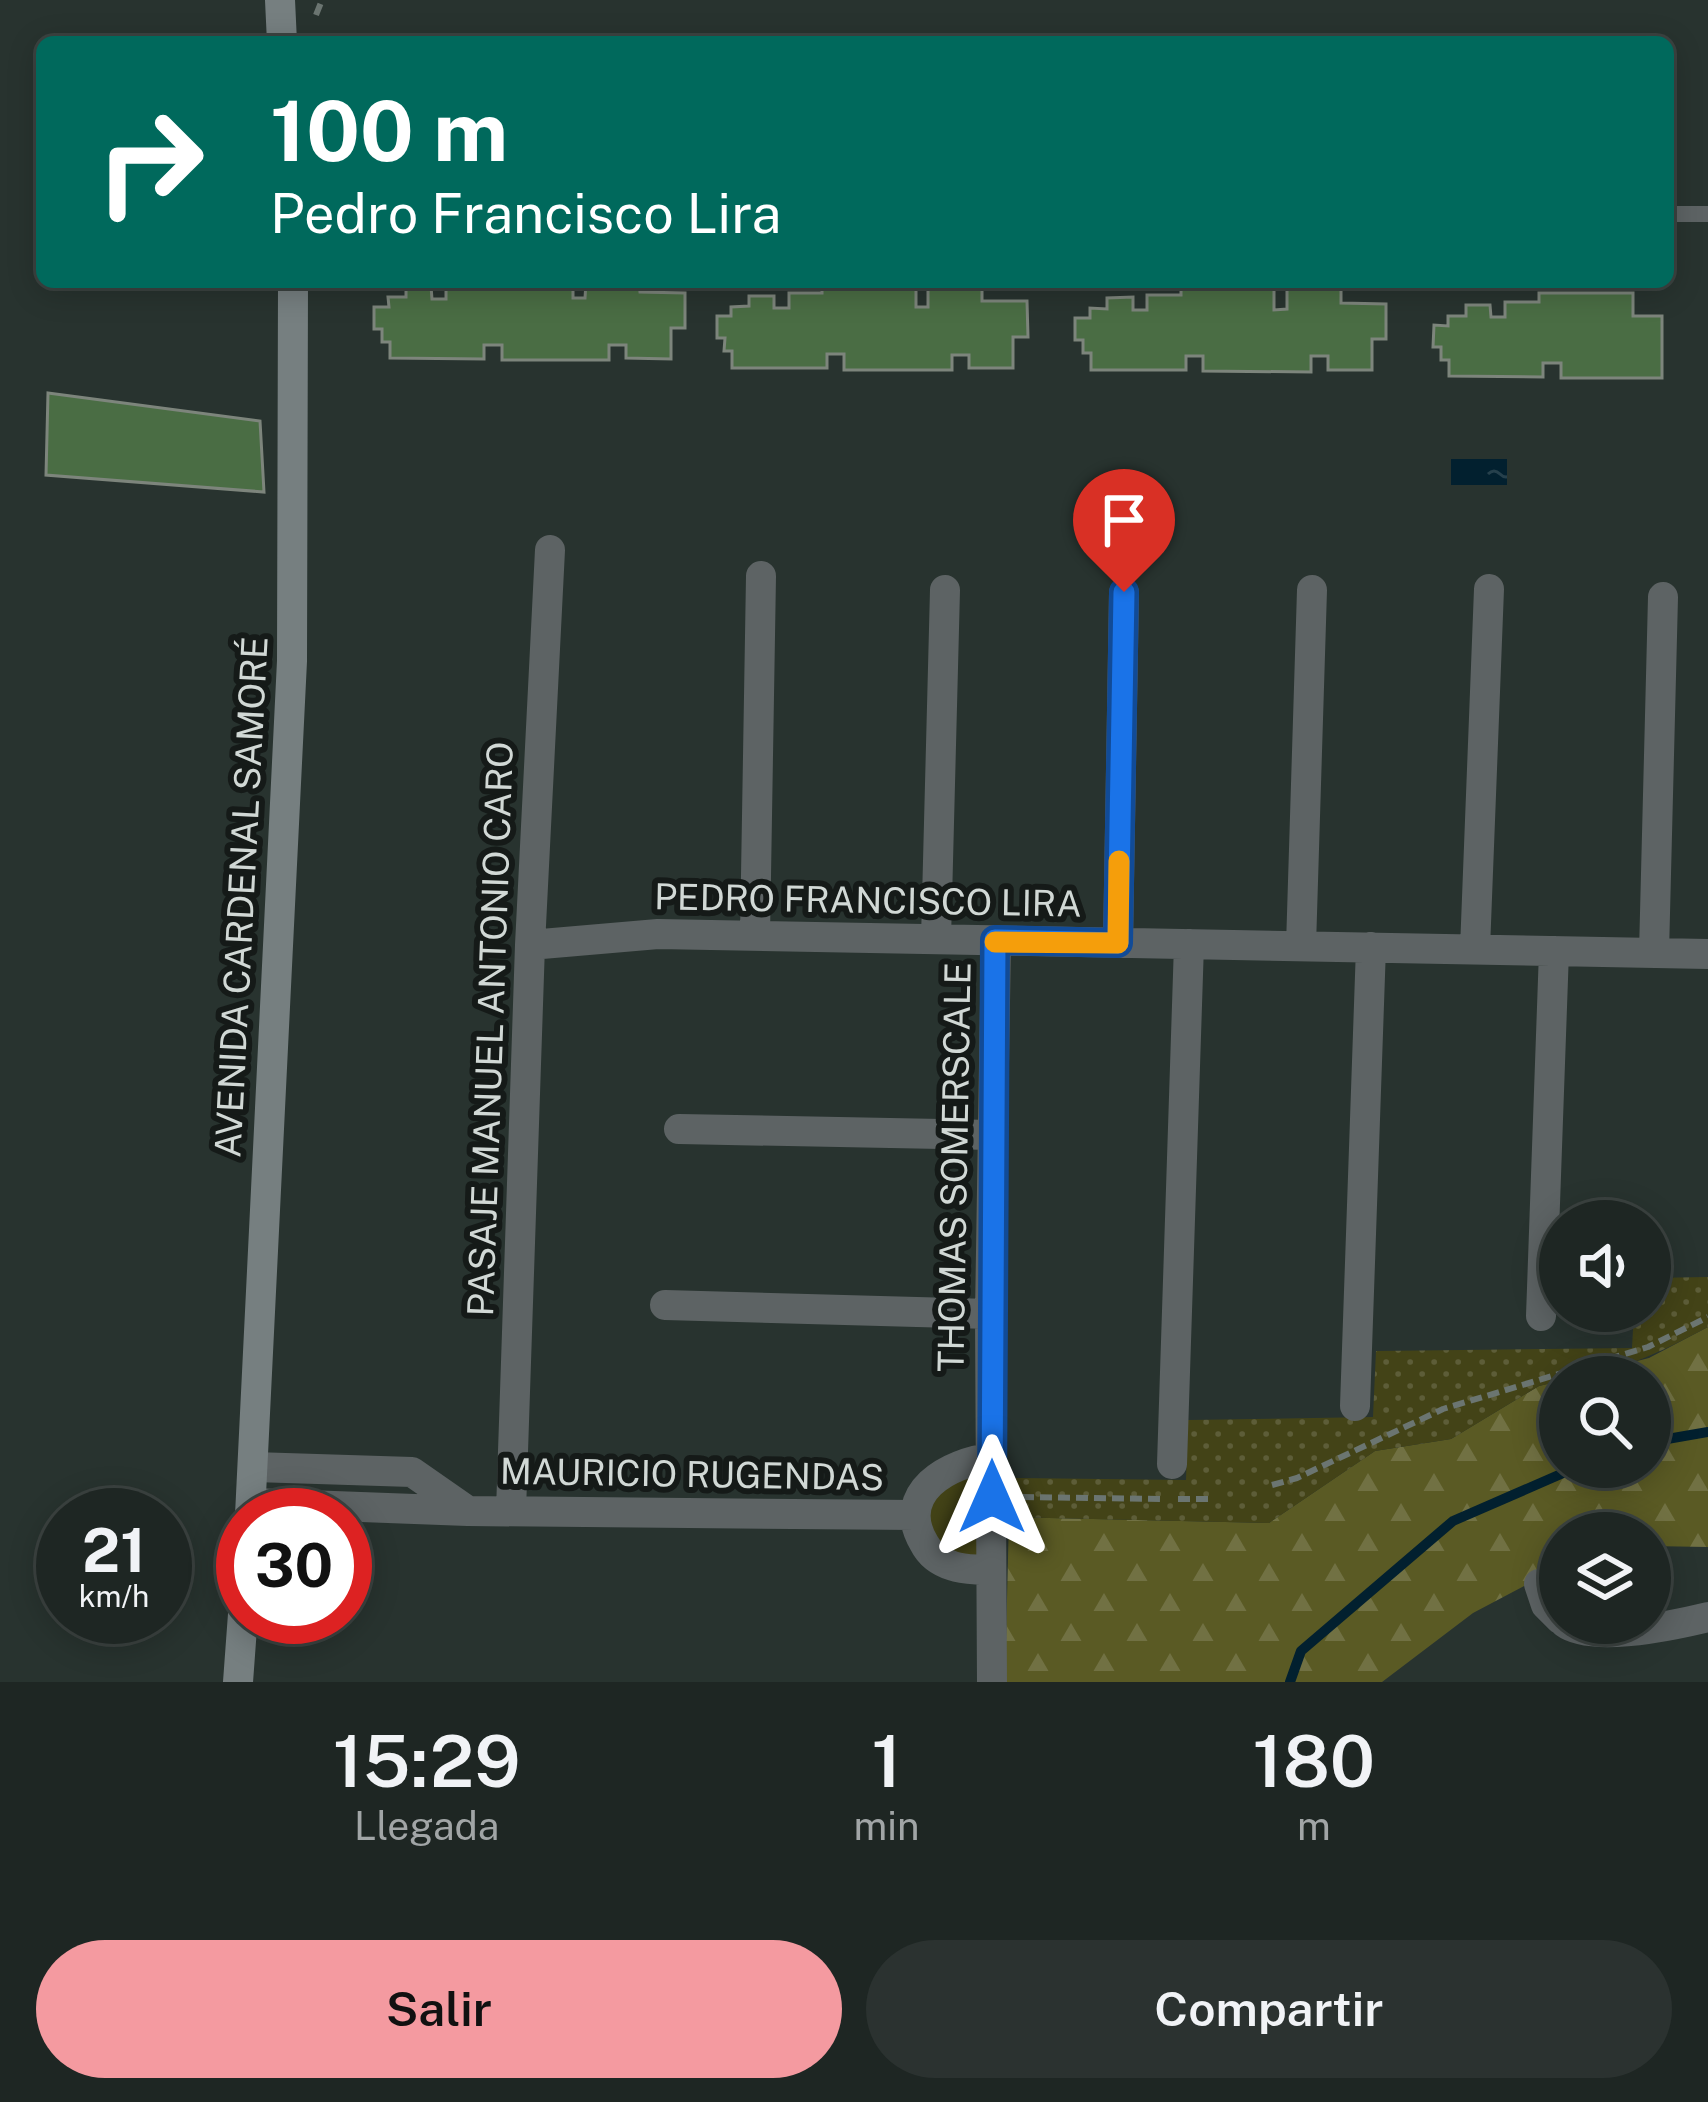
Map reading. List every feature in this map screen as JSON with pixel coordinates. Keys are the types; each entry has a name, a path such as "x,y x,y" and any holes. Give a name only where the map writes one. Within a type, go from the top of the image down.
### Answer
{"main road":[{"path":"280,0 282,36"},
{"name":"AVENIDA CARDENAL SAMORÉ","path":"252,1488 292,661 293,288"},
{"path":"238,1682 241,1644"}],"street":[{"name":"PASAJE MANUEL ANTONIO CARO","path":"511,1511 530,945 550,550"},
{"path":"755,936 761,576"},
{"path":"1475,949 1489,589"},
{"path":"936,939 945,590"},
{"path":"1301,946 1312,590"},
{"path":"1118,943 1124,592"},
{"path":"1654,953 1663,597"},
{"name":"PEDRO FRANCISCO LIRA","path":"530,945 658,934 1708,954"},
{"name":"THOMAS SOMERSCALE","path":"992,1682 995,940"},
{"path":"1172,1464 1189,944"},
{"path":"1354,1406 1371,947"},
{"path":"1544,1200 1554,951"},
{"path":"679,1129 993,1135"},
{"path":"665,1304 990,1314"},
{"name":"MAURICIO RUGENDAS","path":"991,1571 953,1567 931,1555 919,1536 915,1515 921,1492 940,1474 964,1461 992,1458"},
{"name":"MAURICIO RUGENDAS","path":"253,1467 412,1472 468,1510"},
{"name":"MAURICIO RUGENDAS","path":"372,1510 915,1515"},
{"path":"1671,1622 1708,1617"}],"lane":[{"path":"1674,214 1707,214"}],"path":[{"path":"1272,1485 1297,1478 1443,1409 1648,1347 1708,1317"},
{"path":"992,1497 1210,1499"}],"shaded area":[{"path":"1708,1277 1708,1327 1648,1356 1539,1356 1539,1386 1451,1439 1375,1451 1269,1523 1009,1517 1009,1478 1186,1480 1188,1420 1373,1417 1376,1351 1632,1348 1633,1332 1671,1332 1671,1278"},
{"path":"992,1458 991,1571 931,1555 921,1492"}],"green space":[{"path":"1708,1327 1708,1547 1671,1546 1671,1512 1539,1512 1539,1578 1473,1613 1382,1682 1005,1682 1009,1517 1269,1523 1375,1451 1451,1439 1539,1386 1539,1488 1671,1488 1671,1356 1653,1356"}],"water":[{"path":"1451,459 1507,459 1507,485 1451,485"}],"building":[{"path":"406,288 431,288 432,299 446,299 446,288 573,288 573,298 585,298 586,288 685,293 685,328 671,328 671,359 626,358 626,345 609,345 609,360 502,360 502,345 484,345 484,359 390,358 390,342 382,342 382,329 374,329 374,307 389,307 388,297 406,297"},
{"path":"822,288 916,288 916,307 928,307 928,288 982,288 982,301 1027,301 1028,337 1013,337 1013,368 969,368 969,355 952,355 952,370 844,370 844,354 827,354 827,368 732,368 732,351 724,351 725,338 717,338 717,316 731,316 731,307 749,306 749,296 774,296 774,308 789,308 789,293 822,293"},
{"path":"1181,288 1274,288 1274,310 1287,309 1287,289 1341,289 1341,303 1386,304 1386,339 1372,339 1372,370 1328,370 1328,356 1311,356 1311,372 1203,371 1203,356 1186,356 1186,370 1091,370 1091,353 1083,353 1083,340 1075,340 1075,318 1090,318 1090,308 1107,309 1107,298 1133,297 1133,310 1147,310 1147,295 1181,295"},
{"path":"1539,293 1633,293 1633,316 1662,316 1662,378 1561,378 1561,363 1543,363 1543,377 1449,376 1449,360 1441,360 1441,347 1433,347 1434,325 1448,326 1448,316 1466,316 1466,305 1490,305 1491,317 1505,317 1505,302 1539,302"},
{"path":"48,393 260,421 264,492 46,475"}],"waterway":[{"path":"1671,1438 1708,1432"},
{"path":"1290,1682 1301,1651 1453,1521 1539,1484"}],"slow traffic":[{"path":"995,942 1118,943 1119,861"}],"route":[{"path":"992,1497 995,940 1118,943 1124,592"}]}
